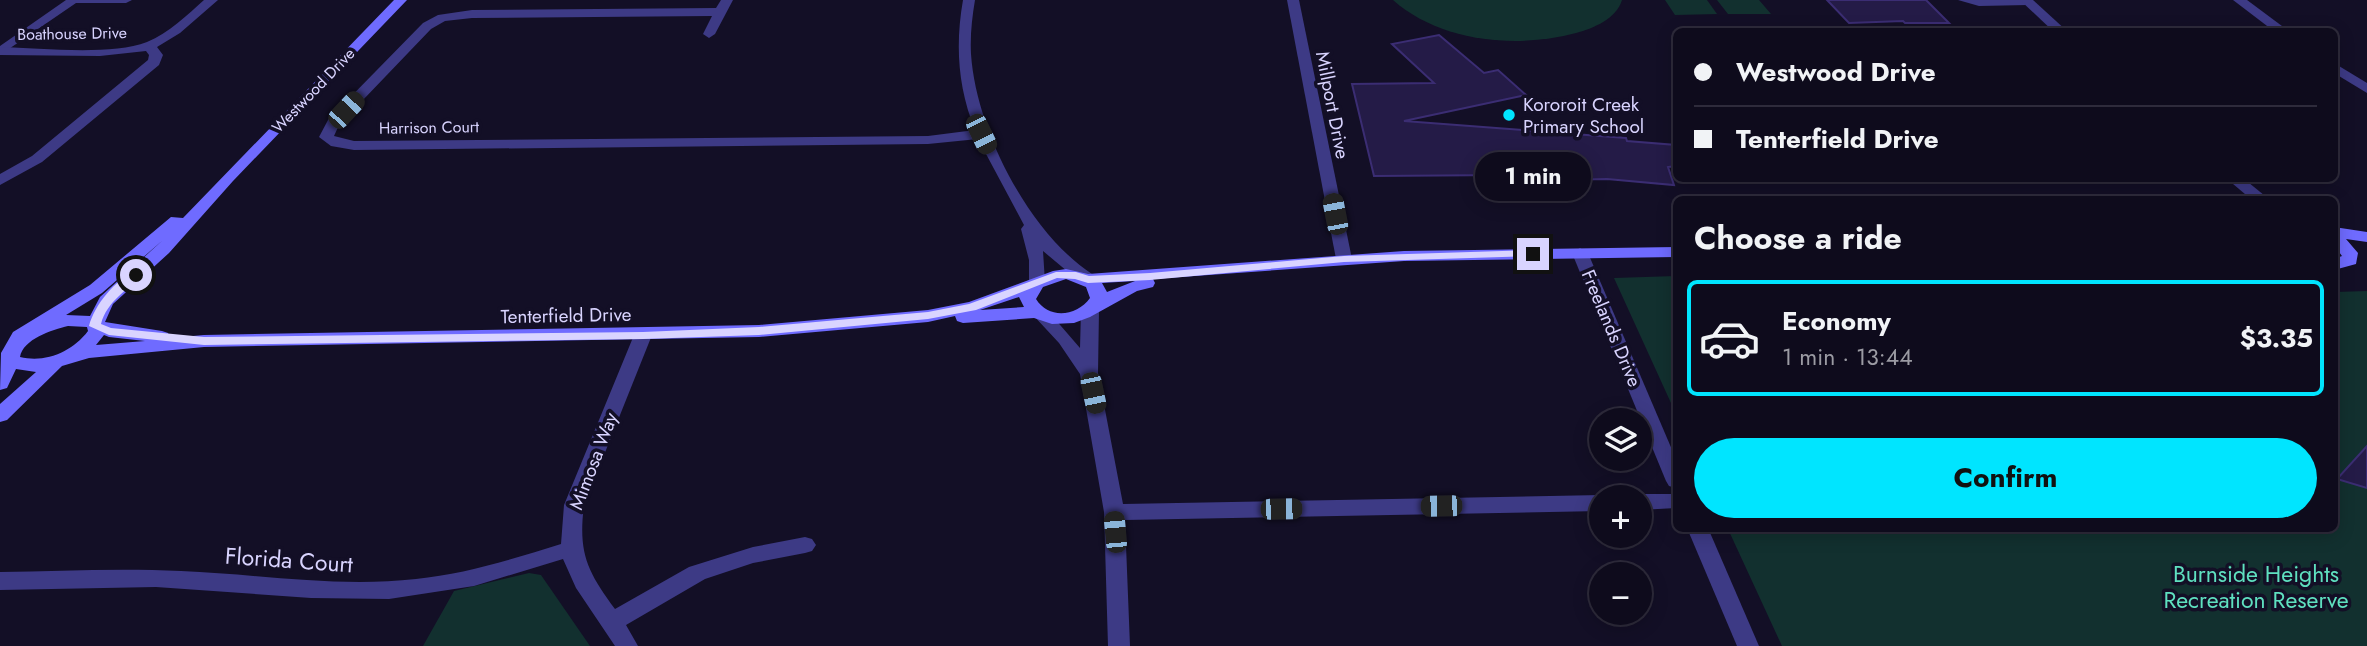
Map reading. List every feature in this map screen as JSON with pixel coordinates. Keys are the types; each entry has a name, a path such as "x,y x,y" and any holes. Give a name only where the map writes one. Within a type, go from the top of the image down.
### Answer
{"street":[{"name":"Boathouse Drive","path":"0,51 121,51 149,47 212,0"},
{"path":"969,0 964,59 971,102 981,134 1028,219 1054,253 1098,291 1093,307 1089,373 1114,512 1119,646"},
{"name":"Millport Drive","path":"1293,0 1344,259"},
{"path":"2239,0 2278,28"},
{"name":"Westwood Drive","path":"67,357 91,342 97,332 95,325 98,313 106,301 163,250 228,178 400,1"},
{"path":"2027,1 2057,28"},
{"path":"709,34 724,6"},
{"name":"Harrison Court","path":"724,6 472,14 442,18 418,33 333,123 326,137 329,141 344,145 372,145 928,140 981,134"},
{"path":"0,180 37,159 154,62 156,55 149,47"},
{"path":"2338,69 2363,84"},
{"name":"Westwood Drive","path":"0,384 19,336 96,289 228,178"},
{"path":"2238,182 2258,196"},
{"path":"1028,219 1029,236 1037,260 1035,284 1027,299 1065,339 1089,373"},
{"path":"2338,233 2367,237"},
{"path":"2338,241 2348,249 2342,261"},
{"path":"2342,261 2367,251"},
{"path":"1087,279 1205,272 1344,259 1673,252"},
{"name":"Freelands Drive","path":"1580,253 1673,474"},
{"path":"1093,307 1131,287 1205,272"},
{"name":"Tenterfield Drive","path":"928,316 972,307 1056,275 1087,279"},
{"name":"Tenterfield Drive","path":"204,341 109,331 84,320 50,324 17,343 11,357 22,366 38,366 89,352 204,341 759,331 928,316 1039,313 1062,318 1093,307"},
{"name":"Mimosa Way","path":"627,646 613,621 589,595 577,571 570,549 568,530 574,505 643,335"},
{"path":"0,415 48,369 67,357"},
{"path":"1652,502 1673,501"},
{"path":"1114,512 1589,503"},
{"path":"1699,532 1748,646"},
{"path":"613,621 697,573 753,555 806,545"},
{"name":"Florida Court","path":"0,581 173,579 286,590 373,591 415,588 452,581 570,549"}],"lane":[{"path":"0,51 73,0 126,0"},
{"path":"1964,0 1979,3 2027,1"}],"green space":[{"path":"1393,0 1622,0 1610,17 1583,31 1553,38 1505,41 1456,33 1433,25"},
{"path":"1665,0 1707,0 1717,14 1675,15"},
{"path":"1717,0 1759,0 1771,14 1728,14"},
{"path":"1673,276 1673,407 1614,278"},
{"name":"Burnside Heights Recreation Reserve","path":"2367,291 2367,646 1782,646 1729,532 2338,532 2338,292"},
{"path":"529,573 541,575 590,646 423,646 454,591"}],"building":[{"path":"1827,0 1926,0 1949,23 1849,23"},
{"path":"1439,35 1484,73 1498,70 1526,95 1404,121 1626,138 1627,141 1673,145 1673,166 1668,167 1674,185 1607,179 1562,180 1550,163 1500,164 1505,175 1374,176 1352,84 1434,83 1392,44"},
{"path":"2367,446 2367,488 2338,478"}],"place":[{"name":"Kororoit Creek Primary School","path":"1509,115"}],"route":[{"path":"136,275 106,301 98,313 95,326 109,331 204,341 643,335 759,331 928,316 972,307 1033,286 1045,278 1066,274 1088,279 1150,277 1344,259 1533,254"}]}
